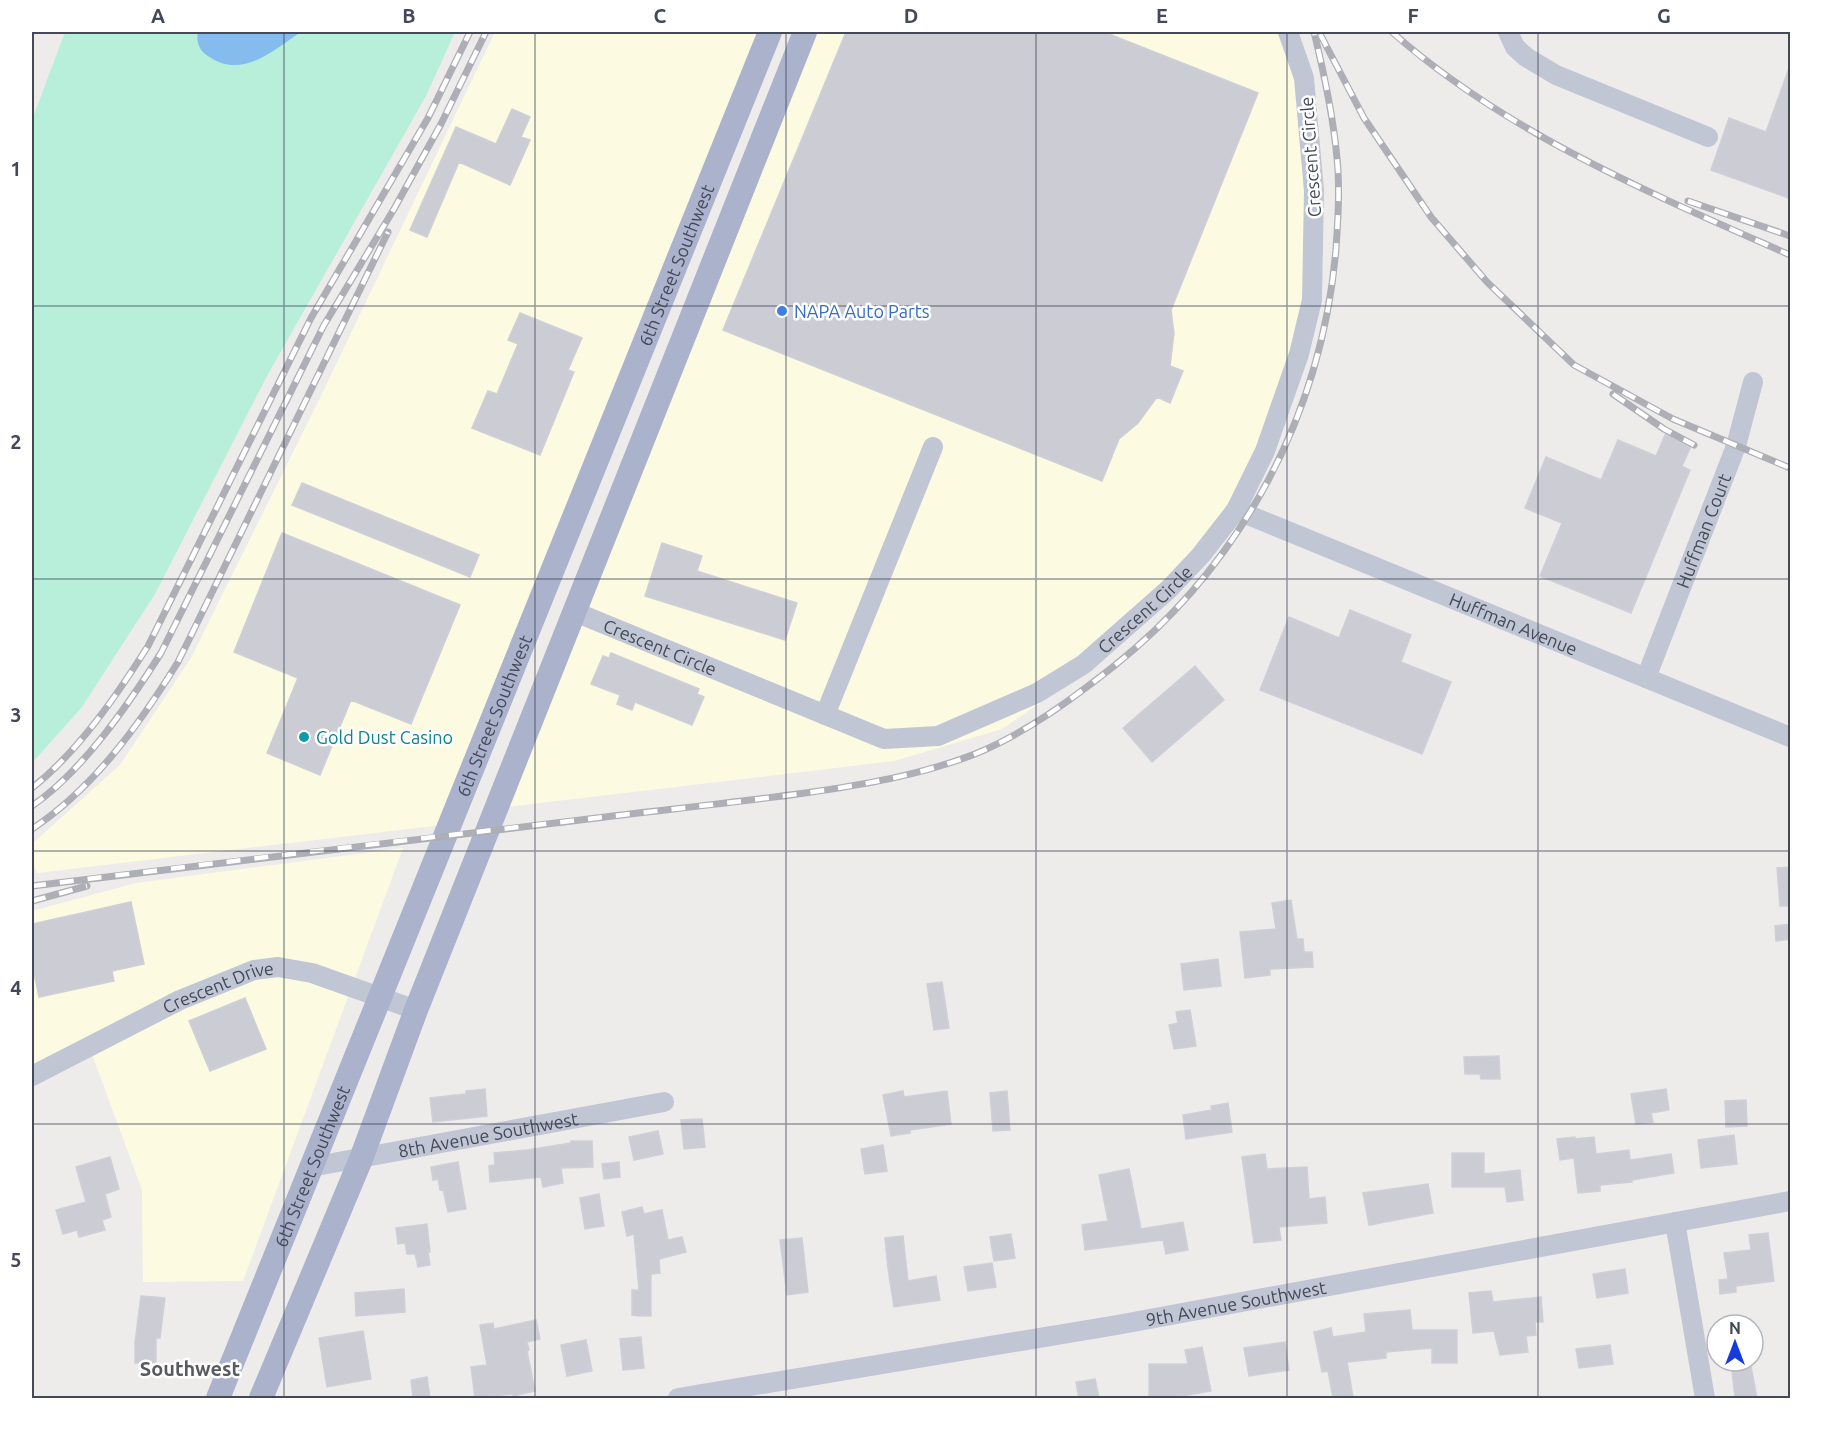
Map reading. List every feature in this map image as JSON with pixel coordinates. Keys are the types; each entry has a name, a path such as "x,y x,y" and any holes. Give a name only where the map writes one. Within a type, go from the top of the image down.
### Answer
{"main road":[{"name":"6th Street Southwest","path":"218,1398 770,32"},
{"name":"6th Street Southwest","path":"261,1398 361,1159 416,1010 805,32"}],"street":[{"name":"Crescent Circle","path":"575,612 884,739 938,736 1037,693 1084,664 1169,589 1201,555 1236,510 1269,441 1299,354 1312,300 1314,191 1304,78 1288,32"},
{"path":"1508,32 1515,46 1526,57 1556,75 1708,137"},
{"name":"Huffman Court","path":"1646,678 1736,446 1753,382"},
{"path":"825,715 933,447"},
{"name":"Huffman Avenue","path":"1236,510 1791,737"},
{"name":"Crescent Drive","path":"32,1076 180,999 254,970 278,967 312,973 416,1010"},
{"name":"8th Avenue Southwest","path":"311,1167 664,1102"},
{"name":"9th Avenue Southwest","path":"678,1398 1117,1325 1791,1201"},
{"path":"1675,1222 1705,1398"}],"shaded area":[{"path":"495,32 769,32 451,824 37,873 32,863 32,844 120,765 191,658 320,398"},
{"path":"805,32 1294,32 1317,100 1323,266 1291,407 1222,544 1100,662 1002,729 894,761 497,808"},
{"path":"403,848 243,1281 143,1282 142,1190 89,1046 32,1077 32,911 136,883"}],"green space":[{"path":"65,32 455,32 426,96 267,376 155,594 82,707 32,763 32,120"}],"water":[{"path":"198,32 301,32 256,60 233,65 221,63 205,54 199,46"}],"building":[{"path":"846,32 1104,32 1258,93 1171,310 1174,333 1170,366 1183,371 1170,403 1157,397 1138,423 1119,439 1102,481 723,330"},
{"path":"1789,68 1791,69 1791,199 1711,170 1729,118 1766,132"},
{"path":"512,109 530,117 521,137 530,140 510,185 459,162 427,237 410,230 456,127 496,144"},
{"path":"520,313 582,338 568,370 574,372 540,455 472,428 488,391 497,394 518,344 508,340"},
{"path":"1667,430 1692,444 1682,466 1690,470 1631,613 1540,576 1562,523 1525,508 1546,457 1601,480 1618,440 1656,456"},
{"path":"302,483 479,555 470,577 292,505"},
{"path":"282,533 460,605 411,724 351,700 320,775 267,753 298,678 234,652"},
{"path":"662,543 702,556 697,571 797,603 785,640 645,596"},
{"path":"1350,610 1411,635 1401,662 1451,682 1422,754 1260,690 1289,617 1339,638"},
{"path":"611,653 699,689 697,694 704,697 692,725 635,702 632,710 617,704 620,695 591,684 603,656 609,658"},
{"path":"1195,666 1224,700 1152,762 1123,728"},
{"path":"1791,867 1791,906 1780,906 1777,868"},
{"path":"1291,900 1297,939 1303,939 1304,952 1312,952 1313,967 1270,969 1270,975 1245,978 1240,932 1276,929 1272,903"},
{"path":"131,902 144,964 112,971 114,981 39,997 32,963 32,924"},
{"path":"1791,924 1791,939 1776,941 1775,926"},
{"path":"1218,959 1221,986 1184,990 1181,964"},
{"path":"942,982 949,1028 934,1030 927,984"},
{"path":"245,998 266,1049 210,1071 189,1021"},
{"path":"1190,1010 1196,1046 1174,1049 1169,1025 1178,1023 1176,1012"},
{"path":"1499,1056 1500,1079 1481,1079 1480,1074 1465,1074 1464,1057"},
{"path":"485,1089 487,1116 433,1122 430,1098 466,1094 466,1091"},
{"path":"1666,1089 1669,1110 1651,1113 1653,1122 1636,1124 1631,1094"},
{"path":"903,1091 904,1097 947,1091 951,1124 910,1130 910,1133 891,1136 883,1095"},
{"path":"1007,1091 1010,1130 993,1131 990,1093"},
{"path":"1746,1100 1747,1126 1726,1127 1725,1101"},
{"path":"1228,1103 1232,1132 1186,1139 1183,1115 1212,1110 1211,1106"},
{"path":"702,1119 705,1147 684,1149 681,1120"},
{"path":"658,1131 663,1154 634,1160 629,1137"},
{"path":"1734,1135 1737,1164 1701,1168 1698,1140"},
{"path":"1575,1137 1575,1139 1594,1137 1596,1154 1629,1150 1630,1160 1671,1154 1674,1173 1632,1180 1632,1182 1600,1185 1600,1191 1578,1193 1574,1158 1560,1160 1557,1139"},
{"path":"571,1141 592,1141 593,1167 561,1168 563,1183 543,1187 541,1177 490,1182 489,1166 495,1165 494,1153 527,1150 571,1143"},
{"path":"883,1145 887,1171 865,1174 861,1149"},
{"path":"1452,1153 1484,1153 1484,1174 1520,1170 1523,1200 1507,1202 1505,1187 1452,1187"},
{"path":"1265,1154 1267,1169 1307,1167 1309,1199 1325,1197 1327,1223 1279,1227 1281,1240 1254,1243 1242,1157"},
{"path":"110,1157 119,1189 105,1194 111,1217 102,1220 105,1230 79,1237 77,1230 63,1234 56,1210 86,1202 76,1167"},
{"path":"458,1162 466,1209 448,1212 443,1189 440,1190 438,1179 433,1180 431,1167"},
{"path":"619,1162 620,1177 604,1179 602,1164"},
{"path":"1129,1169 1141,1229 1183,1222 1188,1250 1166,1254 1163,1240 1085,1250 1082,1225 1108,1221 1099,1175"},
{"path":"1428,1184 1433,1213 1369,1225 1363,1193"},
{"path":"599,1194 604,1226 585,1229 580,1198"},
{"path":"642,1207 644,1214 662,1210 668,1240 682,1237 686,1252 659,1259 660,1273 651,1274 651,1316 632,1315 632,1290 639,1290 634,1234 627,1236 622,1212"},
{"path":"427,1224 430,1265 418,1267 415,1254 407,1254 405,1243 398,1244 396,1228"},
{"path":"1768,1233 1774,1281 1736,1286 1736,1292 1720,1294 1719,1280 1728,1279 1724,1253 1751,1250 1749,1235"},
{"path":"1011,1234 1015,1258 994,1261 990,1237"},
{"path":"903,1236 908,1281 936,1276 940,1300 894,1307 885,1238"},
{"path":"802,1238 808,1292 787,1295 780,1240"},
{"path":"992,1263 996,1287 968,1291 964,1267"},
{"path":"1625,1269 1628,1293 1597,1298 1593,1274"},
{"path":"404,1289 405,1312 356,1316 355,1293"},
{"path":"1491,1291 1493,1302 1541,1297 1543,1322 1535,1322 1536,1335 1526,1336 1528,1352 1500,1355 1494,1331 1473,1333 1469,1293"},
{"path":"141,1296 165,1298 160,1338 156,1338 156,1363 135,1363 135,1342"},
{"path":"1410,1310 1412,1330 1457,1330 1457,1363 1432,1363 1432,1348 1386,1352 1386,1358 1347,1362 1353,1397 1333,1398 1328,1371 1322,1372 1314,1332 1331,1328 1333,1337 1366,1332 1364,1314"},
{"path":"536,1320 540,1339 527,1342 535,1391 513,1396 513,1394 475,1398 471,1367 487,1365 480,1325 493,1323 494,1329"},
{"path":"363,1331 371,1379 327,1387 319,1338"},
{"path":"641,1337 644,1368 623,1370 620,1339"},
{"path":"586,1340 592,1371 567,1376 561,1345"},
{"path":"1285,1342 1289,1370 1249,1376 1244,1348"},
{"path":"1610,1345 1613,1364 1579,1368 1576,1349"},
{"path":"1202,1347 1211,1391 1171,1398 1149,1398 1149,1364 1188,1364 1185,1350"},
{"path":"1732,1373 1752,1373 1757,1398 1735,1398"},
{"path":"427,1377 430,1398 413,1398 411,1380"},
{"path":"1095,1379 1099,1398 1079,1398 1076,1382"}],"railway":[{"path":"32,788 65,758 96,722 148,646 311,318 428,118 470,32"},
{"path":"32,806 51,792 87,756 119,715 161,653 324,325 394,209 441,124 486,32"},
{"path":"32,886 848,786 913,773 975,754 994,746 1048,715 1114,666 1160,625 1201,580 1237,532 1268,480 1294,426 1314,369 1328,310 1336,249 1338,181 1335,142 1328,94 1314,32"},
{"path":"1392,32 1436,68 1483,101 1532,131 1633,184 1790,255"},
{"path":"1320,34 1364,118 1431,217 1487,282 1574,365 1673,419 1790,468"},
{"path":"1688,201 1790,236"},
{"path":"32,829 75,794 114,754 178,662 388,232"},
{"path":"1613,394 1664,429 1694,445"},
{"path":"32,901 87,886"}],"place":[{"name":"NAPA Auto Parts","path":"782,311"},
{"name":"Gold Dust Casino","path":"304,737"}],"district":[{"name":"Southwest","path":"190,1368"}]}
